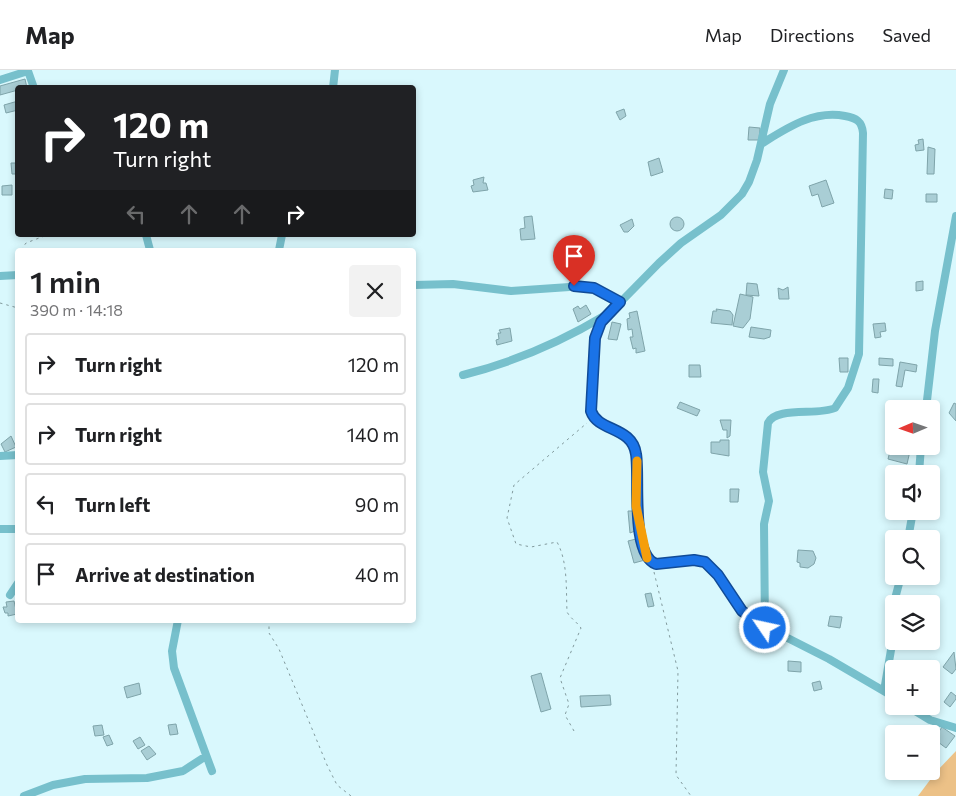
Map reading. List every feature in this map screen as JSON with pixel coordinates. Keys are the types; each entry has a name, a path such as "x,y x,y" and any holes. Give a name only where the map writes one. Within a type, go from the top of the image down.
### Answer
{"street":[{"path":"333,85 335,70"},
{"path":"784,70 770,104 761,144 749,182 734,203 706,227 681,243 601,322 593,347 591,401 594,418 626,436 635,450 638,517 647,557 653,564 694,560 705,562 718,575 742,611 765,628 809,648 884,691 891,654 892,610 899,585"},
{"path":"0,80 30,71 33,85"},
{"path":"761,144 798,122 818,115 836,114 854,118 860,122 863,133 860,354 848,388 835,408 829,411 778,414 768,422 763,472 769,501 764,524 765,628"},
{"path":"927,400 935,331 956,216"},
{"path":"0,276 15,275"},
{"path":"416,285 453,284 512,290 584,286 594,288 620,302"},
{"path":"463,375 507,363 570,337 608,313"},
{"path":"0,456 15,455"},
{"path":"0,529 15,529"},
{"path":"10,594 15,587"},
{"path":"177,623 172,651 174,668 212,771"},
{"path":"922,715 930,720 956,728"},
{"path":"24,796 53,785 85,779 147,778 183,771 206,756"}],"path":[{"path":"22,248 26,243 42,237"},
{"path":"0,303 15,307"},
{"path":"574,731 565,715 569,704 560,678 581,628 577,622 571,619 568,612 564,563 560,547 557,542 531,547 516,544 507,518 514,485 594,418"},
{"path":"653,564 678,671 676,775 691,796"},
{"path":"269,623 269,633 279,649 327,765 337,785 351,796"}],"shaded area":[{"path":"956,751 956,796 918,796 930,780 940,780 940,768"}],"building":[{"path":"25,79 26,85 15,85 15,91 0,95 0,86"},
{"path":"15,102 15,111 6,113 4,105"},
{"path":"624,109 626,116 620,120 616,112"},
{"path":"749,127 760,128 759,140 748,140"},
{"path":"923,139 924,150 916,151 915,145 919,144 918,140"},
{"path":"928,147 935,149 934,174 927,174"},
{"path":"659,158 663,172 651,176 648,162"},
{"path":"11,163 15,163 15,174 12,174"},
{"path":"484,177 483,183 486,183 488,190 473,192 471,186 474,185 473,180"},
{"path":"826,180 834,203 822,207 818,194 812,196 809,186"},
{"path":"12,185 12,195 2,195 2,186"},
{"path":"885,189 893,190 892,199 884,198"},
{"path":"926,194 937,194 937,202 926,202"},
{"path":"532,216 535,239 521,240 520,229 525,228 524,217"},
{"path":"677,217 682,219 684,224 682,229 677,231 672,229 670,224 672,219"},
{"path":"632,219 634,226 628,232 624,232 620,225"},
{"path":"923,281 923,290 916,291 916,282"},
{"path":"747,283 757,284 759,296 746,295"},
{"path":"788,287 789,299 779,299 778,288 783,290"},
{"path":"740,294 753,297 750,319 743,328 733,326"},
{"path":"586,305 591,314 578,322 573,309 578,306 580,309"},
{"path":"716,309 730,311 733,315 732,325 711,323 713,311 717,311"},
{"path":"637,311 645,351 636,353 636,348 633,349 630,337 633,337 632,329 628,330 627,319 630,318 629,313"},
{"path":"612,322 621,324 617,340 608,339"},
{"path":"885,323 886,331 880,332 881,337 875,338 873,324"},
{"path":"751,327 771,330 770,337 764,339 749,337"},
{"path":"510,328 512,341 497,345 498,333 501,333 499,330"},
{"path":"839,358 848,358 848,372 840,372"},
{"path":"879,358 893,359 893,366 879,365"},
{"path":"900,362 917,365 916,372 905,370 902,387 896,386"},
{"path":"689,365 700,365 701,377 689,377"},
{"path":"873,379 879,379 878,393 872,392"},
{"path":"680,402 700,410 697,416 677,408"},
{"path":"954,403 956,404 956,421 949,413"},
{"path":"720,420 731,420 730,436 727,438 727,430 723,430"},
{"path":"11,436 15,447 5,452 1,444"},
{"path":"720,440 729,440 729,456 711,453 711,442 720,442"},
{"path":"889,455 909,455 907,464 888,459"},
{"path":"730,489 739,489 738,502 730,502"},
{"path":"628,511 634,511 635,531 630,533"},
{"path":"640,538 645,560 634,563 628,541"},
{"path":"798,550 813,551 816,558 814,564 808,568 800,567 800,563 797,562"},
{"path":"651,593 654,606 648,607 645,594"},
{"path":"14,601 15,614 8,616 8,613 5,613 3,607 7,607 6,602"},
{"path":"830,616 842,617 840,628 828,626"},
{"path":"954,652 956,669 952,674 943,667"},
{"path":"788,661 801,662 801,672 788,671"},
{"path":"541,673 551,709 541,712 531,676"},
{"path":"820,681 822,689 814,691 812,683"},
{"path":"139,683 141,694 127,698 124,687"},
{"path":"951,692 956,696 956,699 950,707 944,702"},
{"path":"610,695 611,705 581,707 580,696"},
{"path":"176,724 178,734 170,735 168,725"},
{"path":"102,725 104,735 95,736 93,726"},
{"path":"942,727 955,736 946,748 940,744 940,730"},
{"path":"109,735 113,744 107,746 103,737"},
{"path":"140,737 145,745 138,749 133,741"},
{"path":"149,746 156,754 147,760 141,751"}],"slow traffic":[{"path":"637,461 636,506 639,528 647,558"}],"route":[{"path":"574,286 594,288 620,302 601,322 595,338 592,358 591,411 596,421 614,428 626,436 635,450 637,463 636,506 639,528 649,561 653,564 694,560 705,562 718,575 746,616 765,628"}]}
